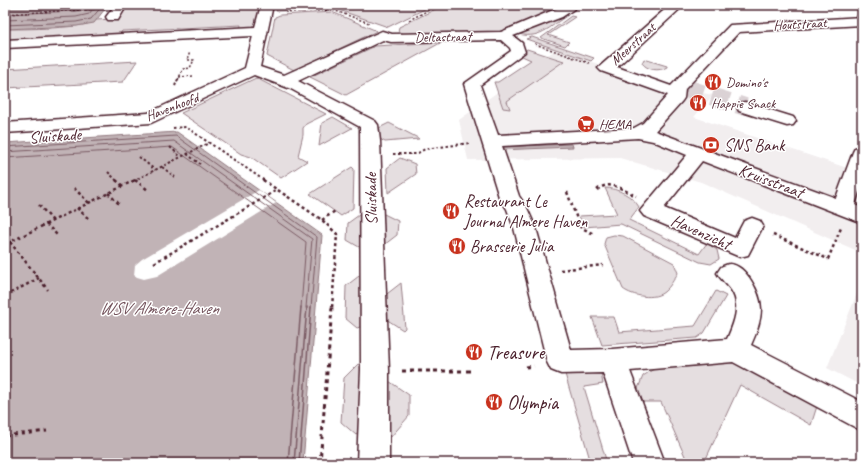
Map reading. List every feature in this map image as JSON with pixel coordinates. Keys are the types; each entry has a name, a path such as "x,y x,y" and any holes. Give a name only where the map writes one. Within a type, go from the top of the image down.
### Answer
{"street":[{"name":"Deltastraat","path":"382,35 391,38 504,36 515,29 560,12 574,5"},
{"name":"Meerstraat","path":"606,68 678,5"},
{"path":"266,9 252,70 266,73 284,80 382,35"},
{"name":"Houtstraat","path":"681,89 735,28 739,26 862,21"},
{"path":"5,44 261,31"},
{"path":"504,36 517,46 518,52 472,84 493,141 509,197 517,208 525,228 561,362 612,361 736,350 862,417"},
{"name":"Meerstraat","path":"606,68 681,89"},
{"name":"Havenhoofd","path":"5,128 151,118 252,70"},
{"path":"638,133 649,127 676,98 681,89 667,74"},
{"name":"Sluiskade","path":"284,80 369,125 371,155 375,370 373,463"},
{"path":"745,107 787,120"},
{"name":"Kruisstraat","path":"493,141 638,133 658,137 851,212"},
{"path":"851,212 862,152"},
{"path":"645,204 698,153"},
{"name":"Havenzicht","path":"645,204 740,249 752,226"},
{"name":"Havenzicht","path":"730,273 745,289 749,301 748,321 736,350"},
{"path":"612,361 649,463"}],"path":[{"path":"411,19 439,5"},
{"path":"266,9 337,10 386,29 382,35"},
{"path":"5,14 118,10"},
{"name":"Meerstraat","path":"532,43 606,68"},
{"path":"166,128 186,127 276,190 322,220 337,234 320,463"},
{"path":"371,155 416,154 425,149 439,146 493,141"},
{"path":"10,242 209,143"},
{"path":"170,147 181,157"},
{"path":"188,153 200,164"},
{"path":"139,157 155,170"},
{"path":"162,166 175,177"},
{"path":"108,172 123,186"},
{"path":"135,180 148,190"},
{"path":"597,190 603,185 613,185 645,204"},
{"path":"74,188 89,203"},
{"path":"154,263 276,190"},
{"path":"567,192 580,227 594,234"},
{"path":"108,193 120,205"},
{"path":"39,205 53,220"},
{"path":"77,208 90,220"},
{"path":"322,220 335,211"},
{"name":"Havenzicht","path":"752,226 828,258 851,212"},
{"path":"46,224 58,236"},
{"path":"5,234 48,290"},
{"path":"538,273 602,265"},
{"path":"5,296 39,278"},
{"path":"375,370 413,372 471,371"},
{"path":"5,436 47,431"}],"shaded area":[{"path":"124,5 261,5 257,23 252,27 240,29 241,25 122,31 119,36 5,41 5,29 68,27 90,23 96,20 114,19"},
{"path":"278,5 433,5 388,27 336,9 276,11"},
{"path":"444,5 553,5 561,8 498,32 403,34 398,31 399,27"},
{"path":"332,12 377,31 294,70 267,56 275,17 280,15"},
{"path":"563,13 568,15 543,32 531,35 515,33"},
{"path":"571,16 575,17 548,35 569,42 565,46 541,38"},
{"path":"532,37 594,58 591,61 526,39"},
{"path":"442,42 346,95 310,77 375,46"},
{"path":"527,49 564,61 507,101 510,109 503,108 494,82 498,82 531,60 522,56"},
{"path":"555,50 666,86 713,95 694,117 862,173 862,253 701,182 620,158 468,160 459,120"},
{"path":"644,59 667,67 657,70 650,69 642,63"},
{"path":"137,61 123,82 5,88 5,69"},
{"path":"256,78 326,114 306,124 303,128 303,135 298,156 307,161 281,178 251,157 241,154 181,113"},
{"path":"333,117 352,128 319,146 322,123"},
{"path":"389,123 419,139 385,142 380,139 379,128"},
{"path":"400,158 415,164 416,174 388,193 387,168"},
{"path":"352,167 354,169 353,208 341,216 310,194"},
{"path":"605,188 615,189 624,193 633,199 639,207 629,220 699,254 707,243 717,250 719,259 711,264 700,262 621,224 584,227 579,216 617,214"},
{"path":"380,212 398,221 397,235 384,245 381,244"},
{"path":"359,215 362,216 362,246 359,247 347,240 348,223"},
{"path":"614,235 623,236 674,263 678,273 667,289 661,294 650,297 632,294 623,289 604,244 606,237"},
{"path":"359,276 361,277 360,327 357,328 345,318 346,286"},
{"path":"862,281 862,386 827,368"},
{"path":"401,283 405,328 403,330 383,317 383,297"},
{"path":"716,291 726,296 704,333 697,338 602,345 592,317 614,317 619,332 695,326"},
{"path":"731,361 818,403 811,425 740,385 704,463 688,463 661,402 640,402 637,391 643,376 657,367"},
{"path":"358,364 361,366 360,432 356,435 341,422 344,378"},
{"path":"601,373 603,384 584,387 607,463 591,463 565,374"},
{"path":"386,379 409,395 409,416 390,438 388,438"}],"water":[{"path":"5,5 108,5 94,23 77,26 5,29"},
{"name":"WSV Almere-Haven","path":"177,132 322,235 303,462 5,463 5,143"},
{"path":"572,144 573,147 499,150 498,147"}],"pier":[{"path":"259,190 276,203 157,276 144,279 134,275 135,265 142,259"}],"tunnel":[{"path":"686,88 745,107"}],"place":[{"name":"Domino's","path":"713,82"},
{"name":"Happie Snack","path":"698,103"},
{"name":"HEMA","path":"586,124"},
{"name":"SNS Bank","path":"711,145"},
{"name":"Restaurant Le Journal Almere Haven","path":"451,211"},
{"name":"Brasserie Julia","path":"457,246"},
{"name":"Treasure","path":"474,352"},
{"name":"Olympia","path":"494,402"}]}
